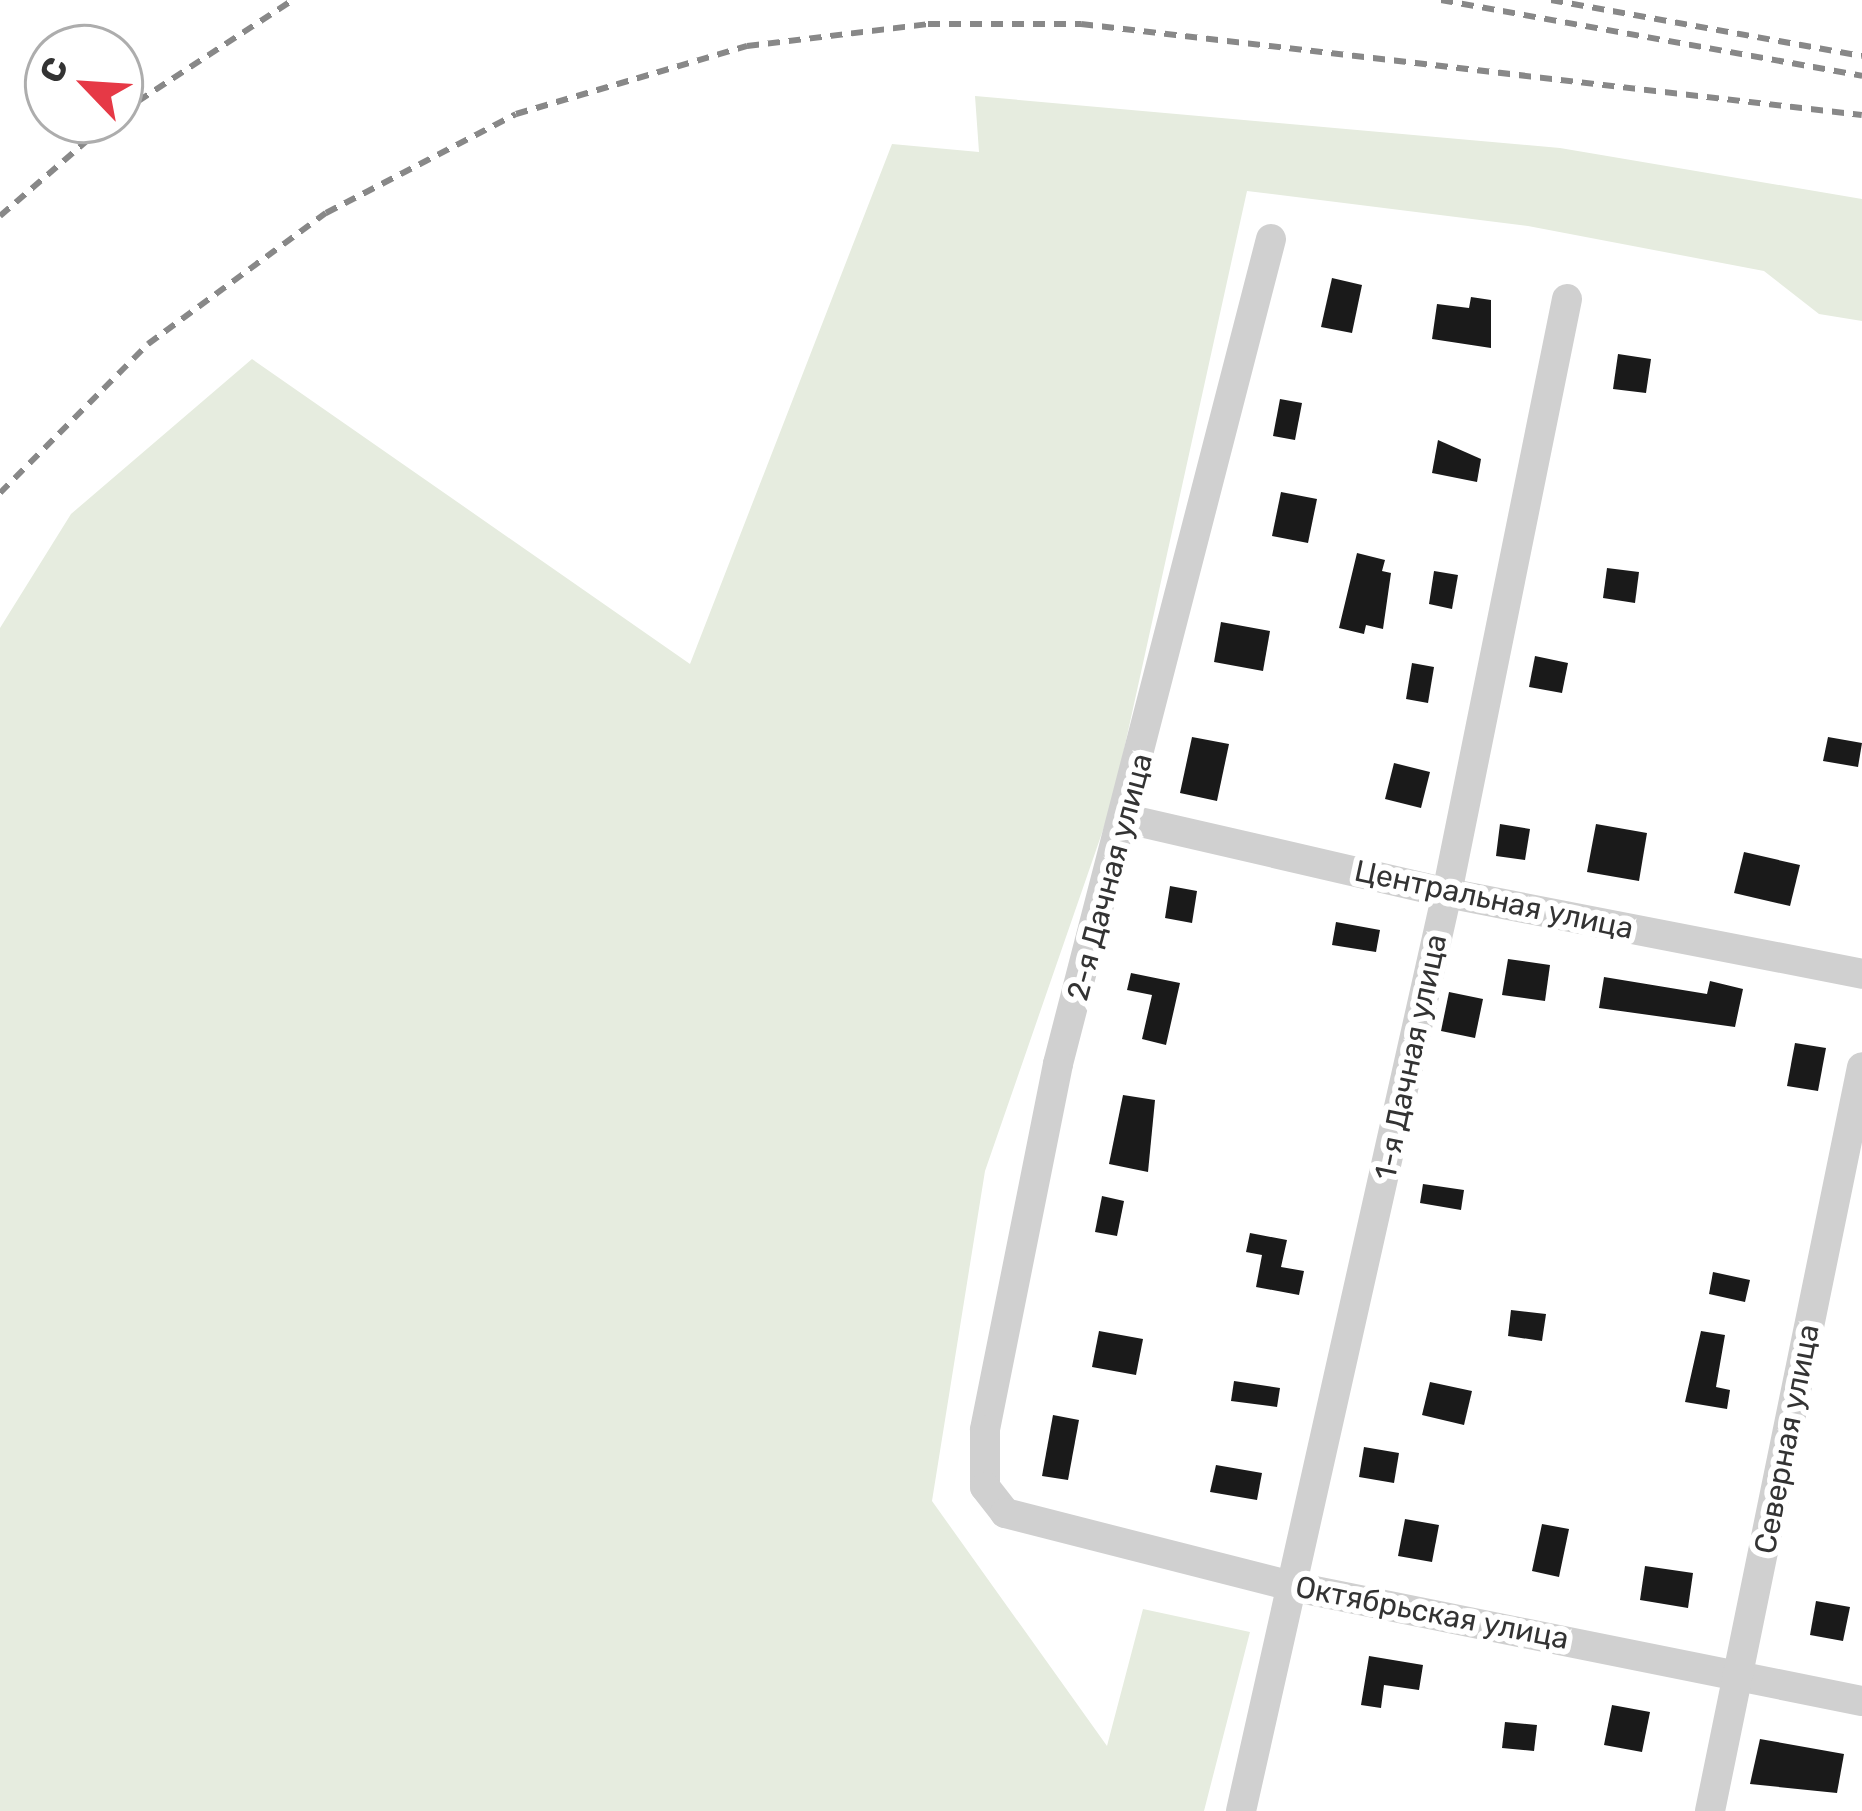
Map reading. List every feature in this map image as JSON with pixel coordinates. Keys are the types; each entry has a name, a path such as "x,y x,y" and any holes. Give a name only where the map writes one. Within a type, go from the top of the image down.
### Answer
{"street":[{"name":"2-я Дачная улица","path":"1005,1513 985,1487 985,1430 1058,1064 1127,819 1271,239"},
{"name":"1-я Дачная улица","path":"1240,1811 1295,1586 1447,893 1567,299"},
{"name":"Центральная улица","path":"1127,819 1447,893 1862,974"},
{"name":"Северная улица","path":"1710,1811 1862,1067"},
{"name":"Октябрьская улица","path":"1005,1513 1295,1586 1862,1701"}],"shaded area":[{"path":"975,96 1560,148 1862,199 1862,321 1819,314 1764,271 1528,226 1247,191 1112,804 985,1171 932,1501 1107,1746 1143,1609 1250,1632 1204,1811 0,1811 0,628 71,514 252,359 690,664 892,144 979,152"}],"building":[{"path":"1332,278 1362,285 1352,333 1321,327"},
{"path":"1471,297 1491,300 1491,348 1432,339 1437,304 1469,308"},
{"path":"1618,354 1651,359 1646,393 1613,389"},
{"path":"1280,399 1302,403 1295,440 1273,436"},
{"path":"1438,440 1481,459 1477,482 1432,473"},
{"path":"1281,492 1317,499 1308,543 1272,536"},
{"path":"1357,553 1385,560 1382,571 1391,573 1383,629 1366,625 1364,634 1339,628"},
{"path":"1607,568 1639,572 1635,603 1603,598"},
{"path":"1434,571 1458,575 1452,609 1429,604"},
{"path":"1221,622 1270,631 1263,671 1214,662"},
{"path":"1535,656 1568,663 1562,693 1529,687"},
{"path":"1412,663 1434,667 1428,703 1406,699"},
{"path":"1192,737 1229,744 1217,801 1180,793"},
{"path":"1828,737 1862,743 1858,767 1823,761"},
{"path":"1394,763 1430,772 1421,808 1385,799"},
{"path":"1500,824 1530,829 1525,860 1496,856"},
{"path":"1596,824 1647,833 1639,881 1587,872"},
{"path":"1744,852 1800,865 1790,906 1734,893"},
{"path":"1170,886 1197,891 1192,923 1165,918"},
{"path":"1336,922 1380,930 1376,952 1332,945"},
{"path":"1508,959 1550,965 1545,1001 1502,995"},
{"path":"1131,973 1180,983 1166,1045 1142,1039 1152,995 1127,990"},
{"path":"1604,977 1707,994 1710,981 1743,989 1735,1027 1599,1008"},
{"path":"1449,992 1483,999 1475,1038 1441,1031"},
{"path":"1795,1043 1826,1048 1818,1091 1787,1086"},
{"path":"1123,1095 1155,1100 1148,1172 1109,1164"},
{"path":"1423,1184 1464,1190 1461,1210 1420,1203"},
{"path":"1102,1196 1124,1201 1117,1236 1095,1232"},
{"path":"1250,1233 1287,1240 1281,1267 1304,1271 1299,1295 1256,1287 1262,1255 1246,1252"},
{"path":"1713,1272 1750,1280 1745,1302 1709,1294"},
{"path":"1511,1310 1546,1314 1542,1341 1508,1336"},
{"path":"1099,1331 1143,1339 1136,1375 1092,1367"},
{"path":"1701,1331 1725,1335 1716,1387 1730,1390 1727,1409 1685,1402"},
{"path":"1234,1381 1280,1388 1277,1407 1231,1401"},
{"path":"1430,1382 1472,1391 1464,1425 1422,1415"},
{"path":"1053,1415 1079,1420 1068,1480 1042,1476"},
{"path":"1364,1447 1399,1453 1394,1483 1359,1477"},
{"path":"1216,1465 1262,1473 1257,1500 1210,1492"},
{"path":"1405,1519 1439,1525 1432,1562 1398,1556"},
{"path":"1542,1524 1569,1529 1559,1577 1532,1571"},
{"path":"1645,1566 1693,1573 1688,1608 1640,1600"},
{"path":"1816,1601 1850,1607 1843,1641 1810,1635"},
{"path":"1369,1656 1423,1665 1419,1690 1384,1685 1381,1708 1361,1705"},
{"path":"1612,1705 1650,1712 1642,1752 1604,1745"},
{"path":"1505,1722 1537,1725 1534,1751 1502,1748"},
{"path":"1760,1739 1844,1754 1837,1793 1750,1784"}],"railway":[{"path":"144,97 293,0"},
{"path":"1441,0 1862,76"},
{"path":"1551,0 1862,56"},
{"path":"0,493 148,344 326,213 516,114 747,46 928,24 1081,24 1862,115"},
{"path":"0,216 83,144"}]}
